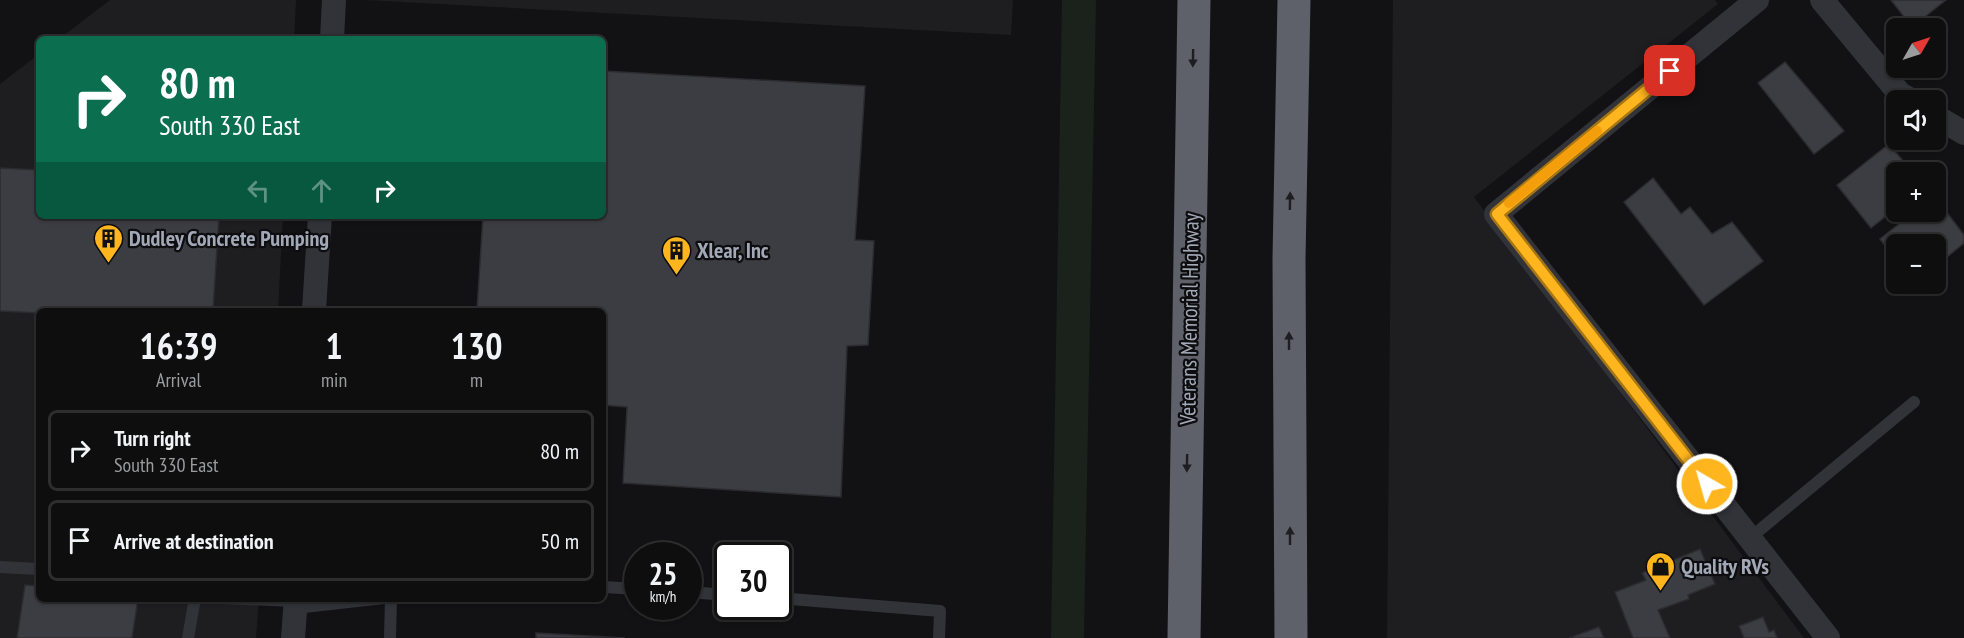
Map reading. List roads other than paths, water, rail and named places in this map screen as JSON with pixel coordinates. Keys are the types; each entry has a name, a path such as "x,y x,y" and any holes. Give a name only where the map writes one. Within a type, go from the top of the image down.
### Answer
{"highway":[{"name":"Veterans Memorial Highway","path":"1182,633 1194,0"},
{"path":"1291,638 1289,260 1294,0"}],"street":[{"path":"332,36 334,0"},
{"path":"1757,0 1497,214 1828,638"},
{"path":"1822,0 1897,90"},
{"path":"1946,122 1964,133"},
{"path":"314,308 320,219"},
{"path":"293,638 295,602"}],"lane":[{"path":"1750,538 1914,402"},
{"path":"0,567 36,569"},
{"path":"606,587 624,588"},
{"path":"792,599 940,611 939,638"},
{"path":"188,638 194,602"},
{"path":"390,638 391,602"}],"place":[{"name":"Dudley Concrete Pumping","path":"108,264"},
{"name":"Xlear, Inc","path":"676,276"},
{"name":"Quality RVs","path":"1660,592"}]}
